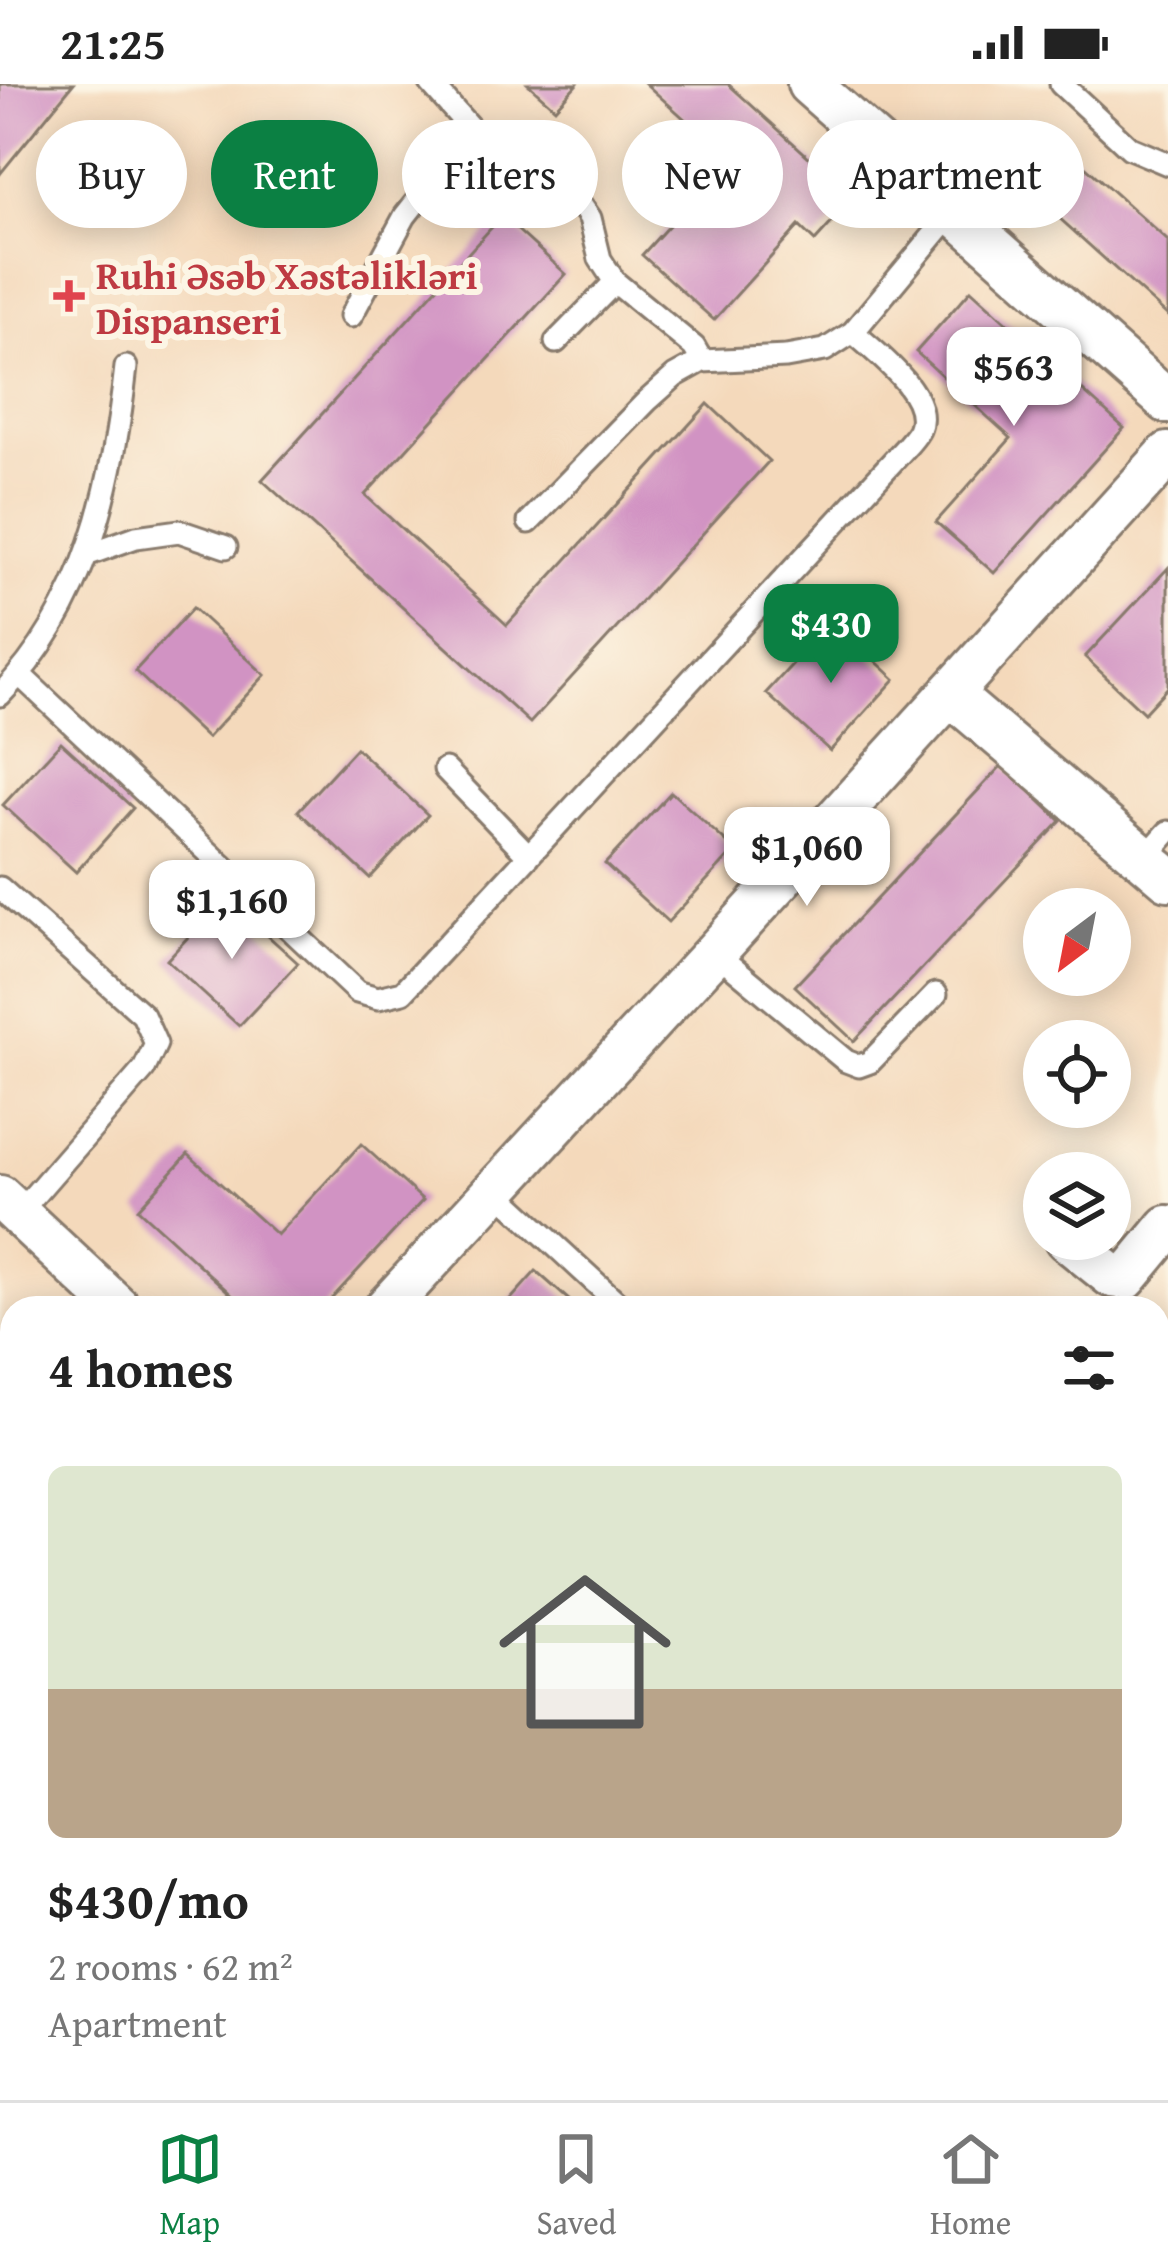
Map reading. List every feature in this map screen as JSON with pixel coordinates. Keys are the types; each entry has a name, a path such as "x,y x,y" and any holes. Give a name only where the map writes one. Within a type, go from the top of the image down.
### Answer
{"street":[{"path":"809,84 849,120"},
{"path":"969,228 1168,402"},
{"path":"397,1296 1168,454"},
{"path":"950,694 1160,857"},
{"path":"9,1206 105,1296"},
{"path":"1092,1260 1112,1276 1126,1278 1168,1227"}],"lane":[{"path":"430,84 463,120"},
{"path":"1061,84 1130,148 1168,164"},
{"path":"351,316 402,222"},
{"path":"592,228 600,259 615,282 694,347 702,361"},
{"path":"529,522 675,376 702,361 825,350 853,332 940,228"},
{"path":"556,342 615,282"},
{"path":"20,675 356,992 378,998 403,992 908,446 920,428 913,388 853,332"},
{"path":"0,695 45,641 88,554 108,488 126,368"},
{"path":"88,554 136,538 178,531 226,548"},
{"path":"445,769 529,856"},
{"path":"0,888 142,1015 156,1044 144,1069 9,1206"},
{"path":"715,952 846,1061 859,1066 870,1062 936,994"},
{"path":"495,1190 610,1296"}],"building":[{"path":"0,84 73,84 44,120 36,120 36,130 0,174"},
{"path":"528,84 577,84 555,108"},
{"path":"646,84 728,84 768,120 686,120"},
{"path":"783,134 807,155 807,228 827,228 815,241 799,226 714,320 642,255 666,228 783,228"},
{"path":"1084,165 1168,241 1168,316 1070,228 1084,228"},
{"path":"491,228 515,228 566,274 365,495 507,625 708,404 769,461 530,723 262,480"},
{"path":"971,290 1124,428 994,573 936,522 1011,438 916,352"},
{"path":"1168,568 1168,687 1144,713 1085,657"},
{"path":"193,608 265,675 207,738 135,671"},
{"path":"832,621 895,679 830,751 766,693"},
{"path":"61,742 133,808 76,872 3,805"},
{"path":"356,748 428,815 370,878 298,811"},
{"path":"1002,765 1061,821 854,1041 795,986"},
{"path":"671,792 735,850 668,922 605,864"},
{"path":"225,897 298,963 239,1026 167,960"},
{"path":"361,1144 423,1200 334,1296 233,1296 138,1209 188,1154 277,1235"},
{"path":"536,1271 564,1296 514,1296"}],"place":[{"name":"Ruhi Əsəb Xəstəlikləri Dispanseri","path":"69,296"}]}
